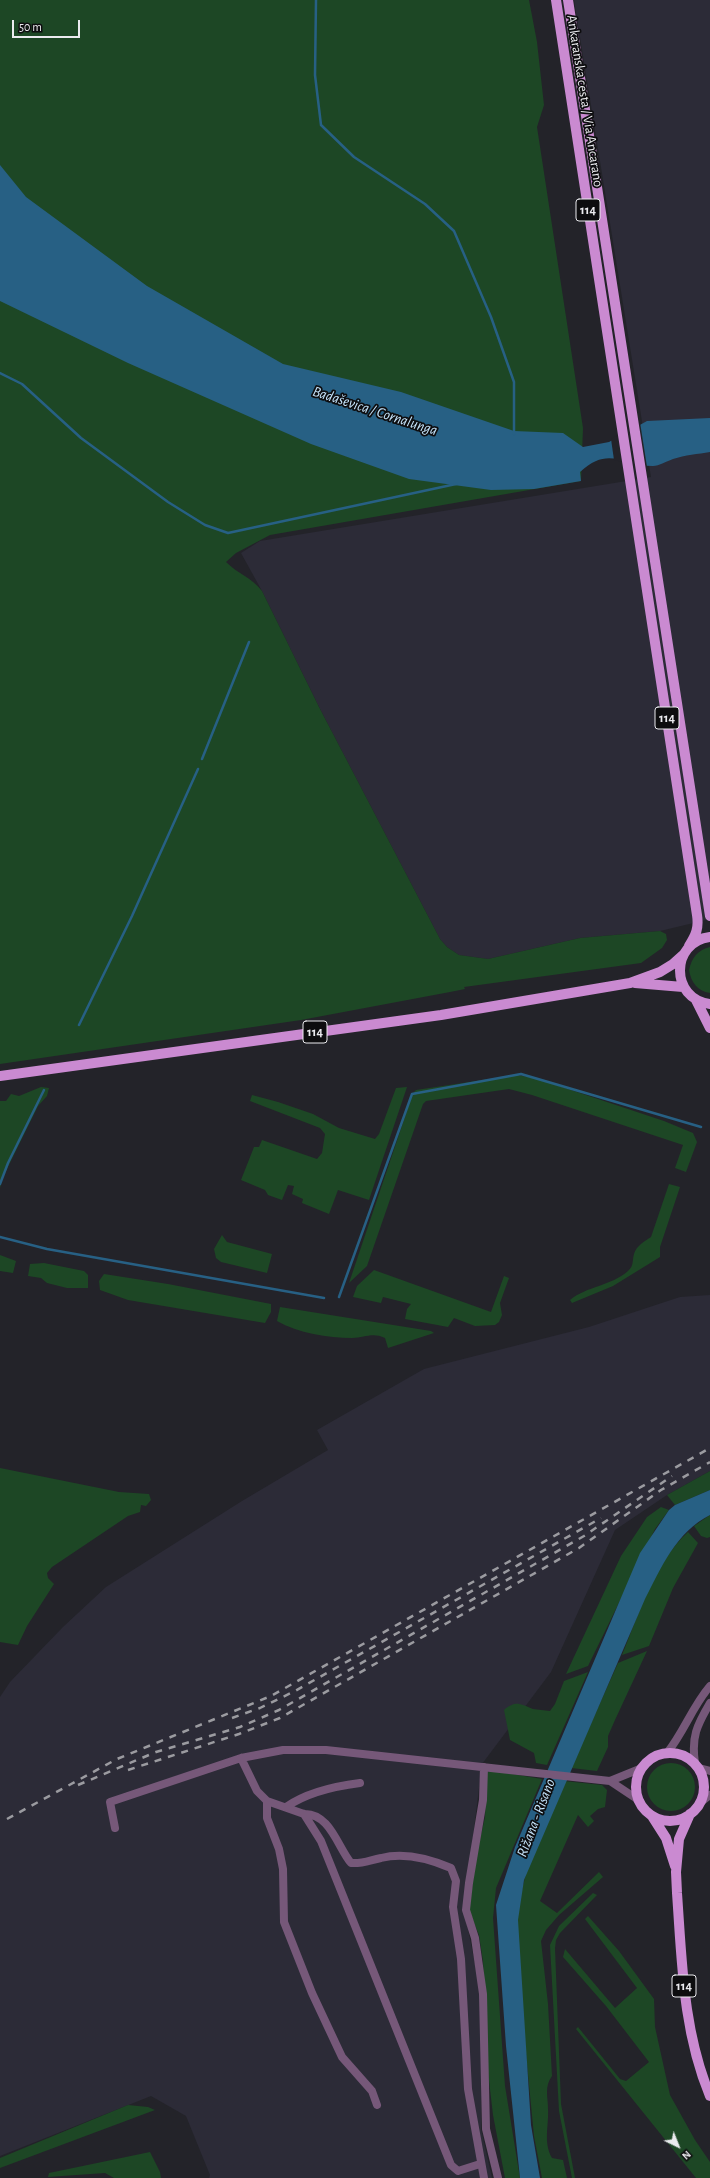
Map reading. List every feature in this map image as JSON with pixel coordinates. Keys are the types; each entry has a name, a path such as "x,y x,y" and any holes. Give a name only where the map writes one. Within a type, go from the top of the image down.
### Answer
{"main road":[{"name":"Ankaranska cesta / Via Ancarano","path":"556,0 698,926 697,935 689,946"},
{"name":"114","path":"568,0 710,916"},
{"path":"689,946 696,941 710,937"},
{"name":"114","path":"0,1076 441,1015 630,983 656,974 673,964 683,955 689,946"},
{"name":"114","path":"630,983 683,987 679,971 683,955"},
{"path":"683,987 696,1000 710,1028"},
{"path":"696,1000 710,1004"},
{"path":"640,1801 637,1781 642,1768 655,1757 667,1753 685,1756 697,1766 702,1774 704,1789 700,1803"},
{"name":"114","path":"640,1801 666,1838 676,1872"},
{"name":"114","path":"700,1803 690,1814 679,1839 676,1872 688,2025 696,2059 710,2096"},
{"name":"114","path":"652,1816 672,1821 690,1814"}],"street":[{"path":"667,1753 677,1740 697,1702 710,1686"},
{"path":"710,1703 700,1720 693,1741 697,1766 710,1771"},
{"path":"115,1828 110,1802 240,1758 283,1750 326,1750 608,1780 642,1768"},
{"path":"240,1758 257,1791 268,1801 286,1807 294,1806 302,1799 346,1785 360,1783"},
{"path":"484,1767 483,1800 468,1883 466,1910 475,1938 483,1994 486,2129 498,2178"},
{"path":"608,1780 640,1801"},
{"path":"700,1803 710,1795"},
{"path":"268,1801 267,1818 279,1849 283,1869 284,1922 312,1993 342,2057 372,2091 377,2105"},
{"path":"294,1806 304,1814 321,1841 450,2165 458,2171 480,2164"},
{"path":"304,1814 310,1814 325,1822 332,1831 344,1855 351,1863 362,1864 381,1858 400,1856 422,1858 451,1868 456,1881 453,1907 461,1960 468,2089 480,2164 484,2178"}],"shaded area":[{"path":"574,0 710,0 710,919 660,931 580,938 488,959 459,955 447,947 440,939 319,707 262,591 241,553 260,541 651,477"},
{"path":"710,1295 710,1471 667,1495 615,1530 551,1672 482,1764 464,1909 481,1994 481,2129 492,2178 209,2178 210,2175 186,2116 151,2096 0,2156 0,1697 10,1682 63,1627 106,1587 242,1501 328,1450 317,1430 424,1369 589,1327 680,1297"}],"green space":[{"path":"0,0 529,0 537,42 544,105 537,127 583,428 581,481 270,535 236,553 226,562 258,586 262,591 319,707 440,939 447,947 459,955 488,959 580,938 660,931 666,934 667,940 662,948 641,963 464,987 465,989 301,1020 0,1064"},
{"path":"710,947 710,993 705,992 695,985 689,970 696,955 702,950"},
{"path":"516,1075 535,1078 664,1121 693,1133 697,1142 686,1172 675,1168 683,1145 532,1095 509,1089 426,1101 423,1104 367,1266 349,1283 413,1093 416,1090"},
{"path":"41,1087 49,1088 47,1096 38,1106 3,1177 0,1188 0,1101 6,1101 11,1094 19,1096"},
{"path":"407,1087 369,1200 338,1190 329,1214 302,1203 303,1199 292,1194 294,1186 288,1185 282,1200 268,1195 265,1190 241,1180 254,1147 259,1147 262,1140 317,1159 322,1153 325,1134 320,1128 250,1101 252,1095 313,1114 339,1128 375,1139 379,1134 396,1088"},
{"path":"669,1184 680,1187 660,1247 660,1257 613,1286 572,1303 570,1300 577,1295 614,1280 630,1269 637,1249 651,1237"},
{"path":"222,1235 227,1242 272,1254 267,1273 221,1262 216,1258 214,1249"},
{"path":"0,1255 16,1261 13,1273 0,1271"},
{"path":"44,1263 84,1271 88,1275 88,1288 67,1288 47,1283 41,1278 28,1276 30,1264"},
{"path":"374,1270 491,1312 504,1276 509,1278 500,1303 502,1315 499,1322 495,1325 475,1326 454,1318 448,1327 405,1319 407,1309 411,1304 383,1297 381,1303 353,1297 357,1286"},
{"path":"104,1274 168,1284 271,1304 271,1312 265,1323 128,1300 100,1290 99,1281"},
{"path":"280,1307 431,1331 434,1333 388,1348 385,1338 376,1335 357,1338 333,1337 294,1329 277,1321"},
{"path":"0,1468 119,1492 149,1494 151,1500 146,1506 141,1505 140,1512 128,1516 52,1567 47,1573 48,1578 54,1584 27,1626 18,1645 0,1642"},
{"path":"710,1471 710,1490 675,1505 667,1495"},
{"path":"661,1507 669,1510 655,1529 588,1666 566,1674 621,1556 647,1517"},
{"path":"710,1515 710,1537 707,1538 701,1536 694,1526"},
{"path":"688,1532 698,1543 673,1588 649,1646 622,1655 641,1606 657,1574 676,1545"},
{"path":"647,1651 608,1736 608,1747 597,1771 571,1768 618,1663"},
{"path":"588,1672 547,1765 536,1763 534,1753 510,1740 504,1710 512,1705 518,1704 533,1709 550,1711 555,1704 564,1681"},
{"path":"666,1763 676,1763 688,1770 695,1782 695,1792 688,1804 676,1811 666,1811 658,1807 651,1800 647,1792 647,1782 651,1774 658,1767"},
{"path":"494,1771 542,1779 496,1888 493,1918 505,2086 520,2178 505,2178 493,2115 488,2072 483,1961 479,1935 469,1910 477,1853 485,1817 487,1772"},
{"path":"564,1781 602,1785 607,1790 605,1807 598,1809 590,1816 594,1821 588,1827 578,1815 540,1901 557,1913 599,1872 603,1877 559,1915 546,1930 541,1941 548,2004 552,2076 547,2088 547,2140 549,2152 552,2158 563,2160 567,2178 542,2178 534,2136 518,1972 518,1906 530,1857"},
{"path":"593,1893 597,1895 560,1933 556,1940 555,1948 561,2104 575,2178 572,2178 559,2111 550,1945 559,1926"},
{"path":"588,1916 619,1951 654,1999 655,2027 670,2095 695,2140 710,2162 710,2178 696,2178 576,2029 578,2027 620,2079 626,2081 649,2062 606,2006 563,1957 565,1949 615,2008 637,1988 585,1919"},
{"path":"128,2105 148,2107 155,2110 0,2168 0,2158"},
{"path":"150,2152 160,2172 161,2178 114,2178 105,2173 48,2177 49,2173"}],"water":[{"name":"Badaševica / Cornalunga","path":"0,165 26,197 147,286 283,364 401,392 514,431 563,433 583,447 609,442 647,421 710,418 710,452 678,458 655,466 608,458 590,464 580,472 581,481 534,489 491,490 409,479 311,444 128,363 0,301"},
{"name":"Rižana - Risano","path":"710,1490 710,1515 698,1522 679,1541 664,1563 645,1599 524,1880 518,1920 531,2125 540,2178 520,2178 506,2046 496,1905 515,1847 640,1553 669,1510 675,1505"}],"pier":[{"path":"640,422 647,467 614,460 611,439"}],"waterway":[{"path":"316,0 315,75 321,125 354,157 425,204 454,231 491,317 514,382 514,434"},
{"path":"0,373 22,384 81,438 168,502 205,525 228,533 456,484"},
{"path":"202,759 249,642"},
{"path":"79,1025 132,916 198,769"},
{"path":"339,1297 412,1094 521,1074 701,1127"},
{"path":"0,1184 8,1163 44,1090"},
{"path":"0,1237 47,1249 324,1298"}],"railway":[{"path":"7,1819 117,1759 271,1696 710,1448"},
{"path":"128,1770 239,1734 280,1718 579,1548 661,1490 710,1462"},
{"path":"78,1785 156,1752 240,1727 279,1710 584,1536 672,1476"},
{"path":"232,1718 260,1708 295,1691 601,1518"}]}
